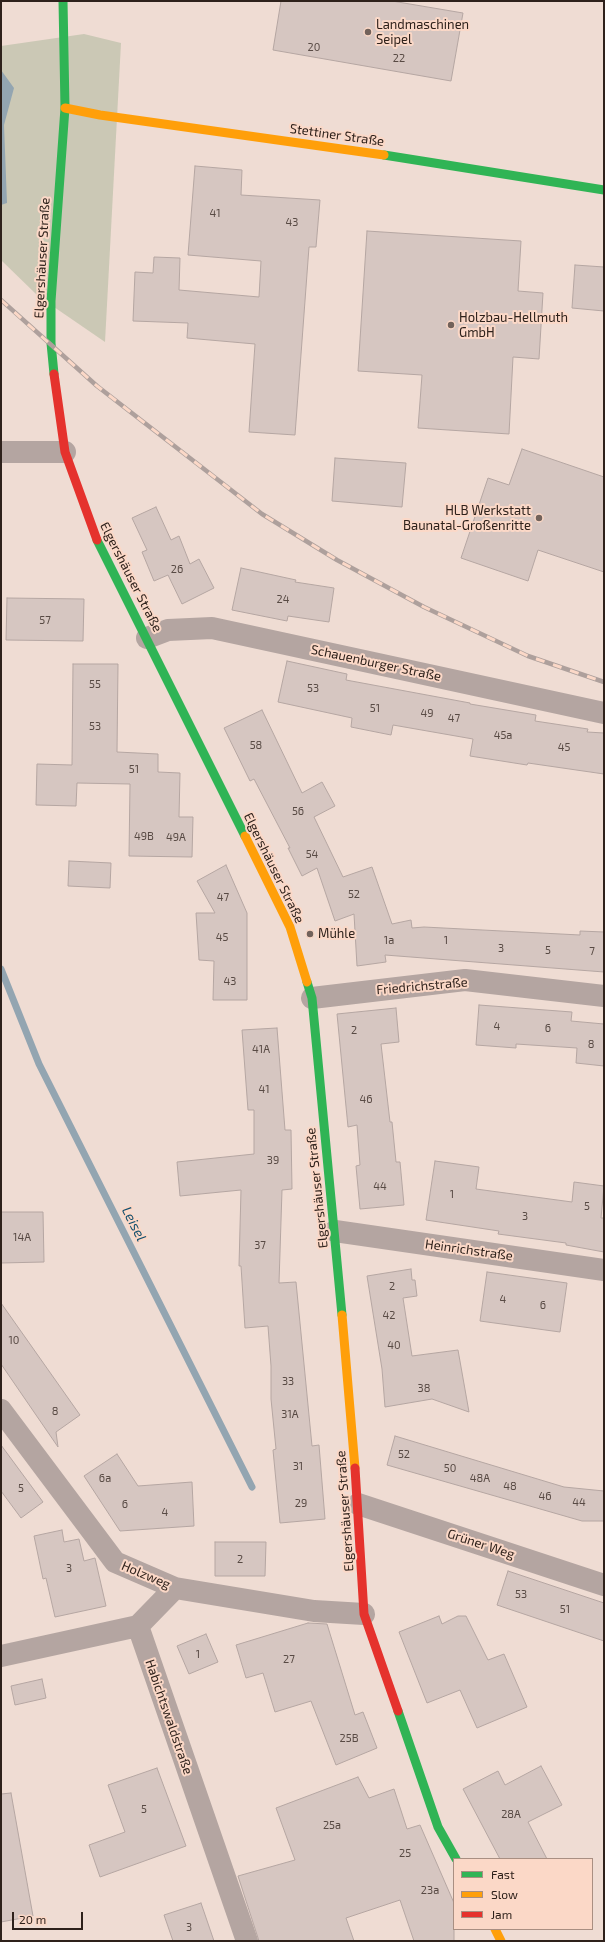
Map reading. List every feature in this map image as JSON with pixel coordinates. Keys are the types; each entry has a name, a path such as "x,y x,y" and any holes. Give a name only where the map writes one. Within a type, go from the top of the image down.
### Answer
{"street":[{"name":"Elgershäuser Straße","path":"63,1 65,108 51,301 51,329 55,384 65,452 93,533 147,638 290,927 312,998 335,1231 358,1504 364,1614 438,1827 455,1858"},
{"name":"Stettiner Straße","path":"65,108 342,148 604,190"},
{"path":"1,452 65,452"},
{"name":"Schauenburger Straße","path":"147,638 168,630 212,628 604,714"},
{"name":"Friedrichstraße","path":"312,998 465,980 604,996"},
{"name":"Heinrichstraße","path":"335,1231 604,1270"},
{"name":"Holzweg","path":"1,1410 115,1562 174,1588 314,1611 364,1614"},
{"name":"Grüner Weg","path":"358,1504 604,1585"},
{"path":"1,1656 138,1626 174,1588"},
{"name":"Habichtswaldstraße","path":"138,1626 247,1941"},
{"path":"496,1930 501,1941"}],"shaded area":[{"path":"84,34 121,43 105,342 38,296 1,260 1,46"}],"water":[{"path":"1,70 14,88 4,125 7,203 1,205"}],"building":[{"name":"Landmaschinen Seipel","path":"281,1 392,1 463,13 451,81 273,50"},
{"path":"195,166 242,170 241,195 320,200 316,247 309,247 295,435 249,432 255,344 187,338 188,323 133,321 135,272 153,273 154,257 180,258 179,290 259,297 261,261 188,255"},
{"name":"Holzbau-Hellmuth GmbH","path":"367,231 521,241 518,291 543,293 539,359 513,357 509,434 418,428 422,375 358,371"},
{"path":"575,265 604,267 604,311 572,308"},
{"name":"HLB Werkstatt Baunatal-Großenritte","path":"522,449 604,477 604,572 538,550 528,581 461,558 488,478 509,485"},
{"path":"335,458 406,463 402,507 332,501"},
{"path":"156,507 171,540 179,536 190,564 199,559 214,588 182,604 168,575 154,581 142,552 147,550 132,518"},
{"path":"241,568 296,580 295,582 334,588 329,622 288,616 287,621 232,610"},
{"path":"7,598 84,599 83,641 6,640"},
{"path":"287,661 347,674 346,680 536,715 535,721 588,729 587,732 604,733 604,774 528,763 527,765 470,756 473,739 393,725 391,735 351,727 352,718 278,702"},
{"path":"73,664 118,664 117,752 158,754 158,772 180,773 179,817 193,817 192,857 129,856 130,784 77,783 76,806 36,805 37,764 72,765"},
{"path":"262,710 302,793 322,782 335,806 314,817 343,877 372,867 392,924 411,920 412,928 424,927 580,935 580,931 604,932 604,972 385,955 386,962 357,966 354,914 335,921 317,868 302,876 288,848 290,848 254,779 250,781 224,728"},
{"path":"69,861 111,863 110,888 68,886"},
{"path":"226,865 247,913 247,1000 213,1000 214,961 199,960 196,913 215,913 197,881"},
{"path":"479,1005 572,1012 571,1021 604,1024 604,1066 576,1063 577,1048 516,1044 516,1048 476,1045"},
{"path":"396,1008 399,1042 381,1044 396,1162 400,1162 404,1205 360,1209 356,1166 360,1165 357,1125 348,1127 337,1014"},
{"path":"277,1028 285,1130 291,1130 292,1189 282,1190 279,1283 296,1282 312,1446 319,1445 325,1519 280,1523 273,1450 276,1449 271,1399 271,1366 268,1326 245,1328 241,1266 239,1266 241,1190 180,1196 177,1162 254,1154 254,1110 248,1110 242,1030"},
{"path":"435,1161 479,1167 476,1189 572,1202 574,1182 604,1186 601,1218 604,1218 604,1252 566,1245 566,1243 498,1234 499,1231 426,1220"},
{"path":"1,1212 43,1212 44,1262 1,1263"},
{"path":"411,1269 412,1280 415,1280 417,1296 403,1298 412,1356 458,1350 469,1412 432,1399 385,1407 382,1369 367,1276"},
{"path":"487,1272 567,1283 560,1332 480,1321"},
{"path":"1,1303 80,1415 56,1432 58,1447 1,1364"},
{"path":"395,1436 564,1487 604,1491 604,1521 582,1521 387,1465"},
{"path":"1,1445 43,1502 21,1518 1,1491"},
{"path":"117,1454 138,1486 192,1482 194,1526 120,1531 84,1476"},
{"path":"62,1530 64,1542 79,1539 84,1561 95,1558 106,1606 55,1617 46,1578 43,1579 34,1536"},
{"path":"215,1542 266,1542 265,1576 215,1576"},
{"path":"508,1571 604,1603 604,1641 497,1605"},
{"path":"439,1616 442,1624 458,1616 466,1616 488,1660 504,1654 527,1707 477,1728 460,1690 427,1703 399,1632"},
{"path":"308,1623 327,1624 355,1715 363,1712 377,1748 336,1765 311,1701 275,1712 263,1673 246,1678 236,1645"},
{"path":"206,1634 218,1662 189,1674 177,1646"},
{"path":"42,1679 46,1698 15,1705 11,1686"},
{"path":"541,1766 562,1805 528,1822 546,1858 499,1858 463,1789 498,1771 505,1785"},
{"path":"157,1768 186,1846 100,1877 89,1845 125,1832 108,1785"},
{"path":"358,1777 369,1798 394,1789 407,1829 420,1825 453,1901 454,1941 414,1941 400,1900 346,1918 354,1941 259,1941 238,1876 295,1860 276,1808"},
{"path":"11,1793 33,1916 1,1922 1,1794"},
{"path":"201,1903 214,1941 173,1941 164,1915"}],"waterway":[{"name":"Leisel","path":"1,969 39,1064 252,1487"}],"railway":[{"path":"1,300 97,386 262,514 337,560 424,607 528,656 604,682"}],"traffic: fast":[{"path":"54,374 51,343 51,301 65,108 63,1"},
{"path":"384,155 604,190"},
{"path":"97,540 245,836"},
{"path":"307,982 312,998 342,1315"},
{"path":"398,1711 438,1827 455,1858"}],"traffic: slow":[{"path":"65,108 100,115 384,155"},
{"path":"245,836 290,927 307,982"},
{"path":"342,1315 355,1468"},
{"path":"496,1930 501,1941"}],"traffic: jam":[{"path":"54,374 65,452 97,540"},
{"path":"355,1468 364,1614 398,1711"}],"place":[{"name":"Landmaschinen Seipel","path":"368,32"},
{"name":"Holzbau-Hellmuth GmbH","path":"451,325"},
{"name":"HLB Werkstatt Baunatal-Großenritte","path":"539,518"},
{"name":"Mühle","path":"310,934"}]}
